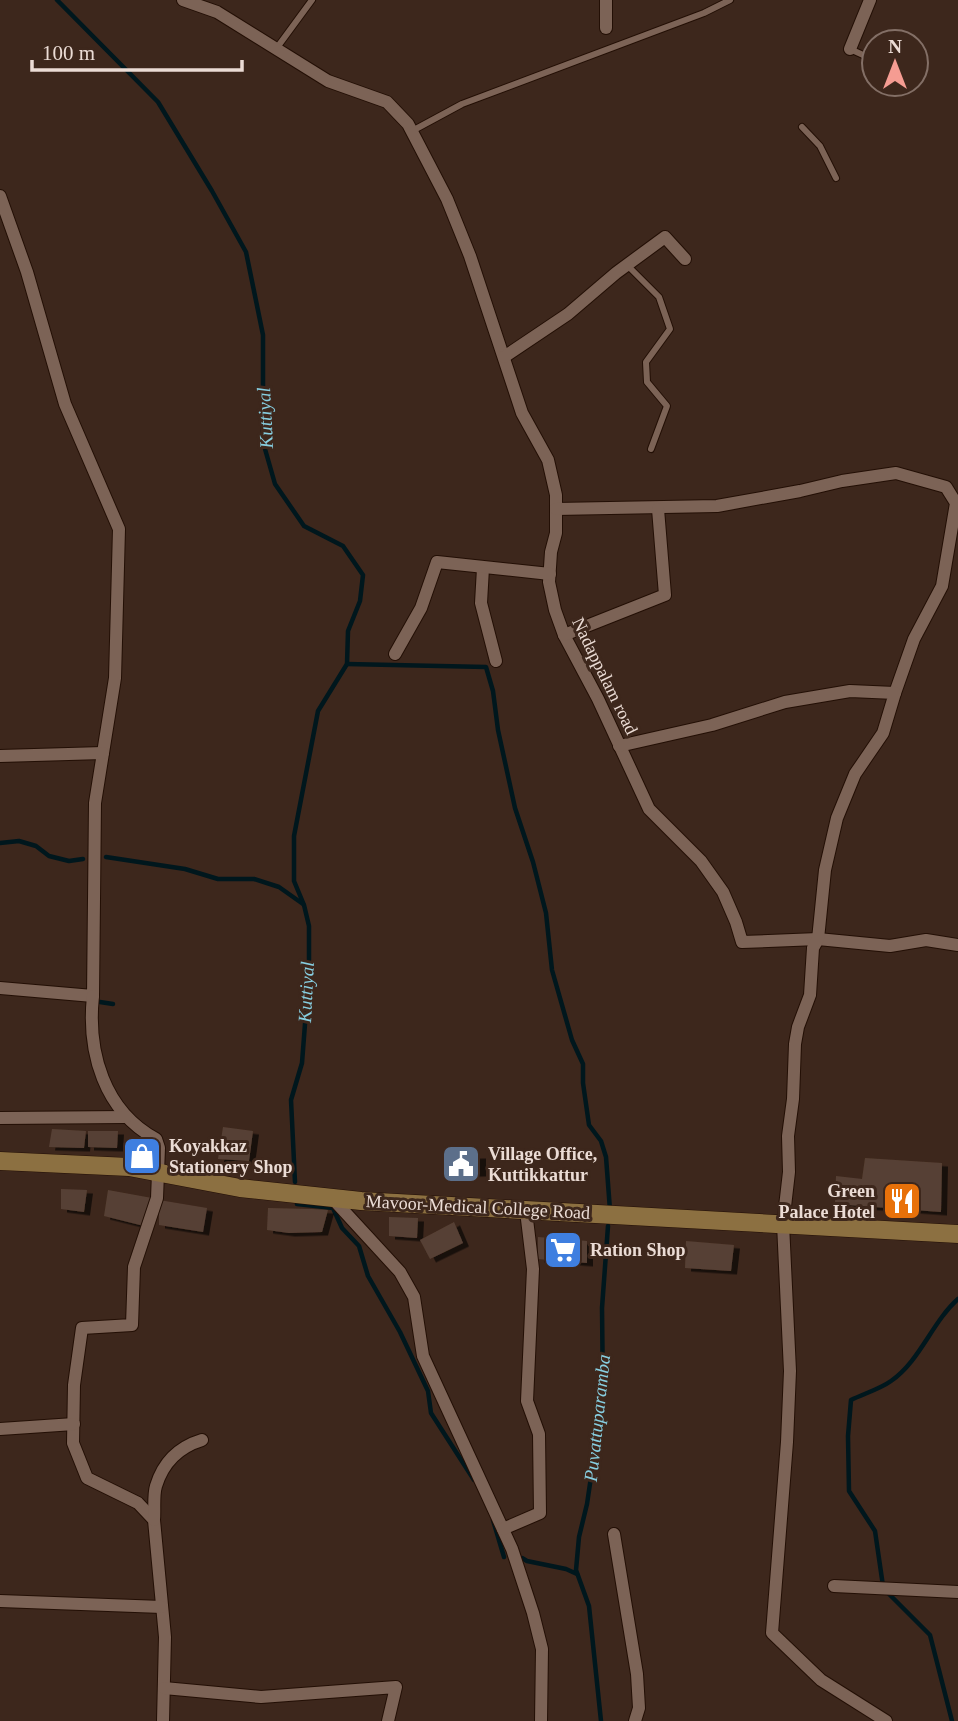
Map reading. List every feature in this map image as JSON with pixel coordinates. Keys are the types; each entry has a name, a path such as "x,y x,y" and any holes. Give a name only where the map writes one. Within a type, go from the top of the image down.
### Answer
{"main road":[{"name":"Mavoor-Medical College Road","path":"0,1161 129,1167 240,1188 332,1198 958,1234"}],"street":[{"name":"Nadappalam road","path":"183,0 217,12 328,81 387,102 408,124 447,199 470,256 522,413 548,460 556,495 556,533 551,552 550,575 555,610 564,635 598,699 649,809 701,861 723,892 742,942 818,939 890,946 926,940 958,945"},
{"path":"606,0 606,28"},
{"path":"850,49 870,0"},
{"path":"0,196 27,272 65,404 119,529 116,678 95,803 91,1016 93,1045 113,1101 137,1129 156,1139 159,1148 159,1173 157,1198 134,1267 132,1325 82,1328 74,1385 73,1443 87,1478 138,1503 154,1520"},
{"path":"504,357 568,314 664,237 685,258"},
{"path":"556,509 717,506 896,473 946,487 957,503 942,586 914,639 883,733 855,774 837,818 825,870 818,939 813,948 810,995 794,1044 793,1099 788,1136 789,1172 783,1224 790,1371 772,1633 821,1680 886,1721"},
{"path":"564,635 665,595 658,509"},
{"path":"395,654 421,608 437,562 550,575"},
{"path":"483,568 481,603 496,661"},
{"path":"619,746 712,725 785,702 849,691 895,692"},
{"path":"0,756 103,753"},
{"path":"0,988 93,996"},
{"path":"0,1118 126,1117"},
{"path":"332,1198 400,1272 414,1297 423,1356 512,1549 533,1613 542,1649 541,1721"},
{"path":"503,1529 540,1513 539,1434 527,1401 533,1269 526,1210"},
{"path":"0,1429 74,1424"},
{"path":"163,1721 165,1637 154,1520 155,1488 169,1460 190,1444 202,1440"},
{"path":"614,1534 637,1674 639,1708 635,1721"},
{"path":"834,1586 958,1592"},
{"path":"0,1601 162,1607"},
{"path":"163,1688 261,1698 396,1686 388,1721"}],"lane":[{"path":"276,49 312,0"},
{"path":"412,131 462,104 704,13 730,0"},
{"path":"850,49 860,54"},
{"path":"802,127 820,146 836,178"},
{"path":"627,265 659,297 670,329 646,362 647,382 667,406 650,449"}],"building":[{"path":"223,1127 253,1131 249,1161 218,1159"},
{"path":"52,1129 86,1131 84,1148 49,1147"},
{"path":"88,1131 118,1131 117,1148 88,1147"},
{"path":"134,1151 151,1153 150,1162 132,1160"},
{"name":"Village Office, Kuttikkattur","path":"480,1155 480,1173 442,1174 442,1156"},
{"path":"865,1158 942,1163 941,1212 835,1204 836,1176 862,1179"},
{"path":"61,1189 87,1190 84,1212 61,1209"},
{"path":"108,1190 152,1198 144,1226 104,1216"},
{"path":"159,1200 207,1208 203,1232 159,1225"},
{"path":"268,1208 328,1210 322,1232 289,1233 267,1230"},
{"path":"389,1217 418,1218 417,1238 389,1236"},
{"path":"454,1222 463,1243 430,1259 420,1240"},
{"name":"Ration Shop","path":"538,1237 587,1241 587,1263 538,1259"},
{"path":"686,1241 734,1245 731,1271 685,1268"}],"waterway":[{"name":"Kuttiyal","path":"57,0 158,102 246,252 263,335 263,442 275,484 304,526 343,546 363,575 360,601 348,631 347,664 318,711 294,836 294,881 309,926 309,972 302,1063 291,1100 295,1182"},
{"path":"347,664 486,667 515,808 546,913 552,970 572,1040 583,1064 589,1125 601,1141 606,1157 612,1210"},
{"path":"0,843 19,841 36,846 49,856 69,861 83,859"},
{"path":"106,857 185,869 218,879 254,879 279,887 303,904"},
{"path":"100,1002 113,1004"},
{"path":"297,1204 333,1208 342,1228 359,1246 368,1276 400,1332 428,1391 431,1413 474,1480"},
{"name":"Puvattuparamba","path":"601,1721 589,1606 576,1570 603,1396 602,1308 608,1226"},
{"path":"883,1586 875,1531 849,1491 848,1436 851,1400 882,1386 901,1373 958,1299"},
{"path":"493,1520 504,1557"},
{"path":"522,1558 577,1574"},
{"path":"888,1593 930,1635 952,1721"}],"place":[{"name":"Koyakkaz Stationery Shop","path":"142,1156"},
{"name":"Village Office, Kuttikkattur","path":"461,1164"},
{"name":"Green Palace Hotel","path":"902,1201"},
{"name":"Ration Shop","path":"563,1250"}]}
